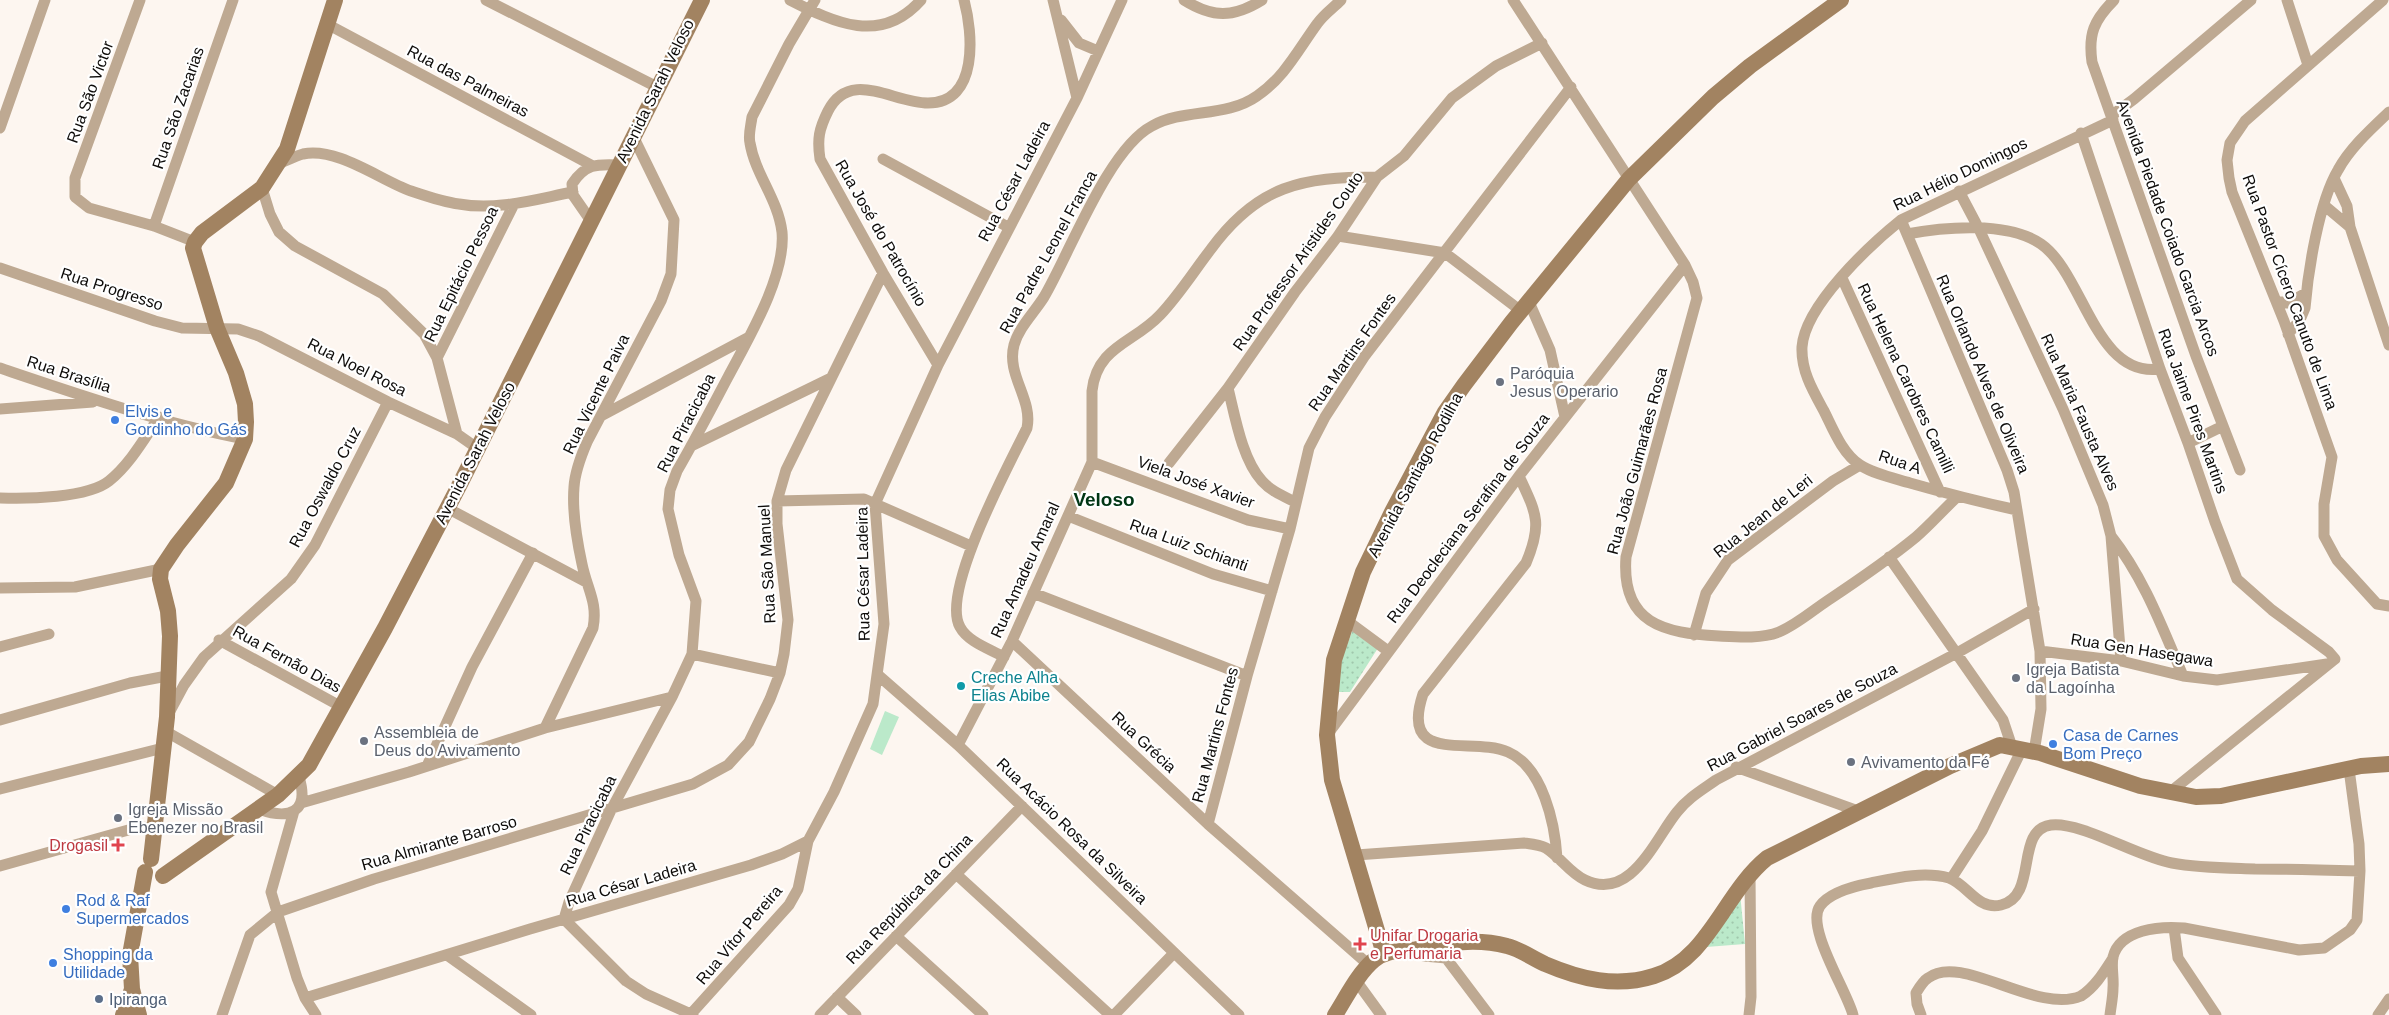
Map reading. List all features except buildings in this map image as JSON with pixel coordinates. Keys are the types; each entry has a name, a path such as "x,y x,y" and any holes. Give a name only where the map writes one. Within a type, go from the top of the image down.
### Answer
{"main road":[{"path":"155,869 153,828 166,724 170,636 168,610 160,579 161,569 226,484 245,439 245,404 236,373 217,328 195,260 193,248 202,233 262,188 278,164 286,149 335,0"},
{"name":"Avenida Sarah Veloso","path":"138,1015 132,989 130,955 136,924 155,869 187,857 259,809 278,796 308,765 385,628 447,508 702,0"},
{"name":"Avenida Santiago Rodilha","path":"1384,954 1356,855 1332,780 1327,735 1334,660 1363,572 1392,512 1445,412 1525,307 1629,179 1713,97 1750,66 1842,0"},
{"path":"1334,1015 1369,965 1384,954 1462,941 1486,942 1509,946 1565,972 1584,978 1620,982 1655,976 1686,960 1698,947 1750,871 1766,858 1950,766 2000,745 2022,749 2140,786 2196,797 2221,796 2349,770 2389,764"},
{"name":"Avenida Sarah Veloso","path":"123,1015 132,989"}],"street":[{"path":"0,128 45,0"},
{"name":"Rua São Victor","path":"140,0 75,178 75,197 89,208 154,226"},
{"name":"Rua São Zacarias","path":"154,226 233,0"},
{"path":"486,0 658,87"},
{"path":"790,0 812,5 843,23 870,28 898,18 921,0"},
{"name":"Rua José do Patrocínio","path":"938,365 883,273 820,159 817,141 819,129 834,99 841,93 862,89 927,103 944,100 956,91 963,82 971,59 964,0"},
{"path":"1053,0 1077,98"},
{"name":"Rua César Ladeira","path":"305,998 564,919 751,865 782,854 808,841 834,792 873,704 884,624 875,504 938,365 1008,227 1077,98 1122,0"},
{"path":"1184,0 1200,10 1213,14 1232,14 1262,0"},
{"name":"Rua Padre Leonel Franca","path":"1004,657 972,640 961,630 956,612 971,546 1027,428 1030,416 1011,359 1017,336 1044,296 1113,167 1130,144 1152,125 1165,120 1221,110 1256,97 1286,69 1317,23 1341,0"},
{"name":"Rua João Guimarães Rosa","path":"1513,0 1685,265 1693,282 1697,298 1626,557 1624,574 1627,592 1635,604 1654,624 1672,632 1694,635 1739,636 1778,632 1917,536 1957,497"},
{"name":"Avenida Piedade Coiado Garcia Arcos","path":"2114,0 2096,22 2090,43 2092,62 2240,470"},
{"name":"Rua Hélio Domingos","path":"1860,464 1848,453 1835,433 1809,382 1803,363 1802,346 1809,325 1822,302 1842,278 1874,242 1901,220 2112,118 2251,0"},
{"path":"2287,0 2308,65"},
{"name":"Rua Pastor Cícero Canuto de Lima","path":"2383,0 2245,120 2230,144 2227,160 2232,192 2276,301 2332,458 2322,523 2324,536 2337,560 2377,604 2387,607"},
{"name":"Rua Piracicaba","path":"564,919 569,902 611,810 672,697 692,654 696,601 679,555 668,510 670,490 691,446 749,337 777,273 782,235 779,215 750,142 750,128 756,108 812,5"},
{"path":"1057,14 1079,43 1098,51"},
{"name":"Rua das Palmeiras","path":"327,24 593,166"},
{"name":"Rua Professor Aristides Couto","path":"1169,463 1228,388 1295,292 1338,236 1377,177 1404,156 1452,98 1496,66 1542,43"},
{"name":"Rua Martins Fontes","path":"1208,824 1247,676 1290,530 1309,448 1325,417 1364,357 1571,87"},
{"path":"2288,334 2300,320 2305,308 2306,293 2325,206 2334,178 2350,152 2387,115"},
{"name":"Rua Jaime Pires Martins","path":"2081,133 2160,369 2237,579 2272,610 2329,652 2332,661"},
{"name":"Rua Vicente Paiva","path":"545,728 593,628 595,608 582,563 574,486 586,442 661,301 671,274 674,252 674,220 633,136"},
{"path":"278,164 303,154 323,154 358,166 410,191 459,204 488,206 514,204 573,192"},
{"path":"883,159 1008,227"},
{"path":"591,221 578,205 572,184 580,172 593,166 618,165"},
{"name":"Rua Amadeu Amaral","path":"958,745 1012,641 1092,462 1092,391 1096,372 1122,342 1160,316 1233,221 1262,199 1284,187 1300,182 1331,177 1377,177"},
{"path":"2334,178 2347,206 2350,227 2389,345"},
{"path":"262,188 270,214 280,232 295,246 383,294 424,334 437,358 457,434"},
{"name":"Rua Maria Fausta Alves","path":"1959,191 1979,229 2063,410 2103,505 2111,536 2121,661"},
{"name":"Rua Epitácio Pessoa","path":"437,358 514,204"},
{"path":"2325,206 2350,227"},
{"name":"Rua Orlando Alves de Oliveira","path":"1901,220 2008,470 2017,510 2040,651 2041,709 1991,814 1952,879"},
{"path":"154,226 195,242"},
{"path":"1907,234 1939,229 1979,229 2012,232 2041,244 2068,275 2095,326 2119,358 2146,371 2160,369"},
{"path":"1338,236 1445,253 1525,307 1550,350 1565,417"},
{"name":"Rua Deocleciana Serafina de Souza","path":"1327,735 1519,476 1685,265"},
{"name":"Rua Progresso","path":"0,268 155,321 182,328 217,328"},
{"name":"Rua São Manuel","path":"611,810 694,784 728,765 749,742 770,699 780,673 788,620 777,524 777,501 786,470 829,379 883,273"},
{"name":"Rua Helena Carobres Camilli","path":"1842,278 1940,492"},
{"path":"2276,301 2288,303 2306,293"},
{"name":"Rua Noel Rosa","path":"217,328 238,329 259,336 388,402 457,434 477,448"},
{"path":"601,416 749,337"},
{"name":"Rua Brasília","path":"0,368 97,401 159,417 194,429 245,439"},
{"path":"691,446 829,379"},
{"path":"1228,388 1240,434 1256,472 1273,491 1295,502"},
{"path":"800,393 817,405"},
{"path":"0,409 97,401"},
{"name":"Rua Oswaldo Cruz","path":"166,724 184,685 204,657 219,640 291,579 315,546 388,402"},
{"path":"0,498 88,492 108,482 128,461 159,417"},
{"path":"2188,442 2223,426"},
{"name":"Viela José Xavier","path":"1092,462 1248,520 1290,530"},
{"name":"Rua A","path":"1860,464 1881,474 1957,497 2017,510"},
{"name":"Rua Jean de Leri","path":"1694,635 1706,593 1728,560 1825,487 1860,464"},
{"path":"1519,476 1537,520 1532,548 1526,563 1423,694 1417,720 1421,731 1432,741 1444,746 1480,746 1508,752 1527,767 1544,795 1556,837 1557,858"},
{"path":"777,501 864,499 971,546"},
{"path":"447,508 586,582"},
{"name":"Rua Luiz Schianti","path":"1068,516 1214,574 1272,591"},
{"path":"2111,536 2124,552 2146,589 2183,676"},
{"path":"427,766 472,667 533,553"},
{"path":"1889,557 2022,749"},
{"path":"0,588 75,587 161,569"},
{"path":"1033,593 1247,676"},
{"name":"Rua Gabriel Soares de Souza","path":"1356,855 1524,843 1545,847 1584,880 1606,885 1624,879 1641,865 1672,819 1690,798 1736,767 1957,654 2034,610"},
{"path":"1346,620 1388,651"},
{"path":"0,647 49,634"},
{"name":"Rua Fernão Dias","path":"219,640 340,706"},
{"name":"Rua Grécia","path":"1012,641 1208,824 1369,965"},
{"name":"Rua Gen Hasegawa","path":"2040,651 2121,661 2183,676 2217,680 2332,661"},
{"path":"692,654 780,673"},
{"path":"2169,793 2332,661"},
{"name":"Rua Acácio Rosa da Silveira","path":"878,675 958,745 1239,1015"},
{"path":"0,720 130,683 167,676"},
{"path":"259,809 282,816 298,807 545,728 672,697"},
{"path":"166,724 278,796"},
{"path":"0,789 163,748"},
{"path":"1736,767 1858,811"},
{"path":"1921,1015 1916,993 1928,978 1936,974 1950,973 1971,978 2035,1002 2058,1005 2080,997 2102,975 2124,938 2152,930 2174,928 2298,950 2324,948 2339,940 2357,920 2360,871 2360,844 2349,770"},
{"path":"298,777 303,790 271,892 305,998 316,1015"},
{"name":"Rua República da China","path":"820,1015 1022,806"},
{"name":"Rua Almirante Barroso","path":"278,912 374,879 611,810"},
{"path":"1853,1015 1819,935 1817,919 1819,907 1834,895 1878,881 1927,875 1952,879 1974,898 1991,905 2001,905 2012,899 2022,886 2026,872 2028,849 2033,838 2041,828 2051,825 2071,826 2141,855 2172,863 2216,868 2360,871"},
{"path":"0,866 139,827 153,828"},
{"name":"Rua Vítor Pereira","path":"691,1015 789,905 798,889 808,841"},
{"path":"1749,1015 1751,997 1750,871"},
{"path":"956,874 1110,1015"},
{"path":"222,1015 250,936 278,912"},
{"path":"564,919 626,981 646,994 691,1015"},
{"path":"2174,928 2178,958 2216,1015"},
{"path":"896,936 983,1015"},
{"path":"1413,950 1424,956 1446,958 1489,1015"},
{"path":"1114,1015 1174,952"},
{"path":"447,955 531,1015"},
{"path":"2110,1015 2114,986 2113,958"},
{"path":"1358,982 1381,1015"},
{"path":"837,997 856,1015"},
{"path":"2378,1015 2389,999"}],"green space":[{"path":"1353,629 1378,648 1350,692 1338,692 1341,661"},
{"path":"885,711 899,717 882,755 870,749"},
{"path":"1740,893 1745,944 1706,947"}],"place":[{"name":"Paróquia Jesus Operario","path":"1500,382"},
{"name":"Elvis e Gordinho do Gás","path":"115,420"},
{"name":"Igreja Batista da Lagoínha","path":"2016,678"},
{"name":"Creche Alha Elias Abibe","path":"961,686"},
{"name":"Assembleia de Deus do Avivamento","path":"364,741"},
{"name":"Casa de Carnes Bom Preço","path":"2053,744"},
{"name":"Avivamento da Fé","path":"1851,762"},
{"name":"Igreja Missão Ebenezer no Brasil","path":"118,818"},
{"name":"Drogasil","path":"118,845"},
{"name":"Rod & Raf Supermercados","path":"66,909"},
{"name":"Unifar Drogaria e Perfumaria","path":"1360,944"},
{"name":"Shopping da Utilidade","path":"53,963"},
{"name":"Ipiranga","path":"99,999"}],"district":[{"name":"Veloso","path":"1104,499"}]}
